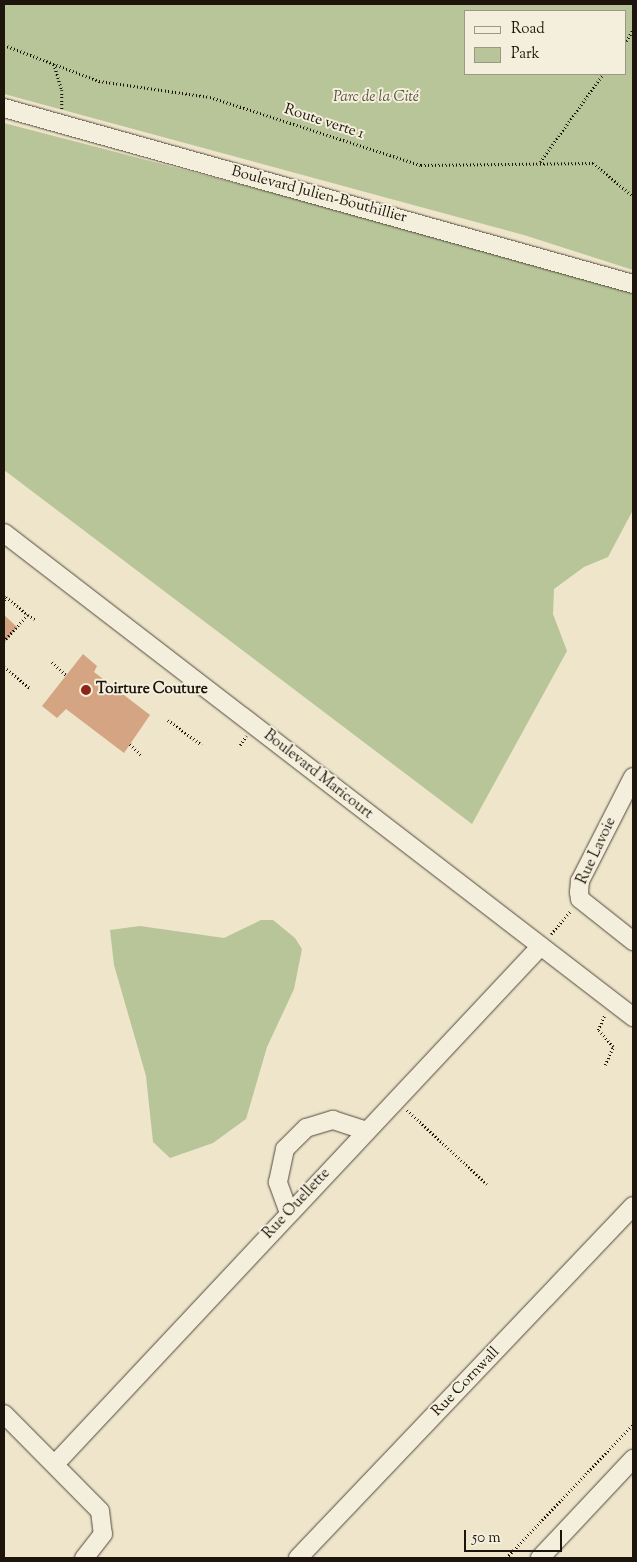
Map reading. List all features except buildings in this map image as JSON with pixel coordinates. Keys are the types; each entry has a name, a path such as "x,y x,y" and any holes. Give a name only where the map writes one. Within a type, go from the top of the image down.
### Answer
{"street":[{"name":"Boulevard Julien-Bouthillier","path":"4,108 633,284"},
{"name":"Boulevard Maricourt","path":"4,533 633,1016"},
{"name":"Rue Lavoie","path":"577,903 580,881 633,777"},
{"path":"577,903 633,940"},
{"name":"Rue Ouellette","path":"55,1464 288,1213 541,946"},
{"path":"288,1213 278,1182 285,1149 306,1128 333,1120 366,1131"},
{"name":"Rue Cornwall","path":"298,1558 633,1206"},
{"path":"4,1414 100,1511 103,1534 84,1558"},
{"path":"540,1558 633,1459"}],"path":[{"name":"Route verte 1","path":"4,45 121,87 210,97 421,165 594,162 633,196"},
{"path":"54,64 64,102 58,123"},
{"path":"540,162 601,75"},
{"path":"4,600 6,597 28,615 36,619"},
{"path":"4,642 28,615"},
{"path":"52,662 66,675"},
{"path":"4,667 30,688"},
{"path":"168,720 202,745"},
{"path":"130,744 141,755"},
{"path":"563,929 562,921 577,903"},
{"path":"555,921 562,921"},
{"path":"605,1065 613,1047 598,1030 611,1000"},
{"path":"396,1100 487,1184"},
{"path":"506,1558 633,1424"}],"green space":[{"name":"Parc de la Cité","path":"4,4 633,4 633,270 524,235 4,94"},
{"path":"4,123 424,232 633,292 633,510 608,557 584,567 554,589 553,614 567,651 472,824 4,470"},
{"path":"261,920 273,920 295,938 302,949 294,989 267,1047 246,1119 213,1143 170,1158 153,1142 146,1076 114,965 110,930 140,926 224,938"}],"place":[{"name":"Toirture Couture","path":"86,690"}]}
